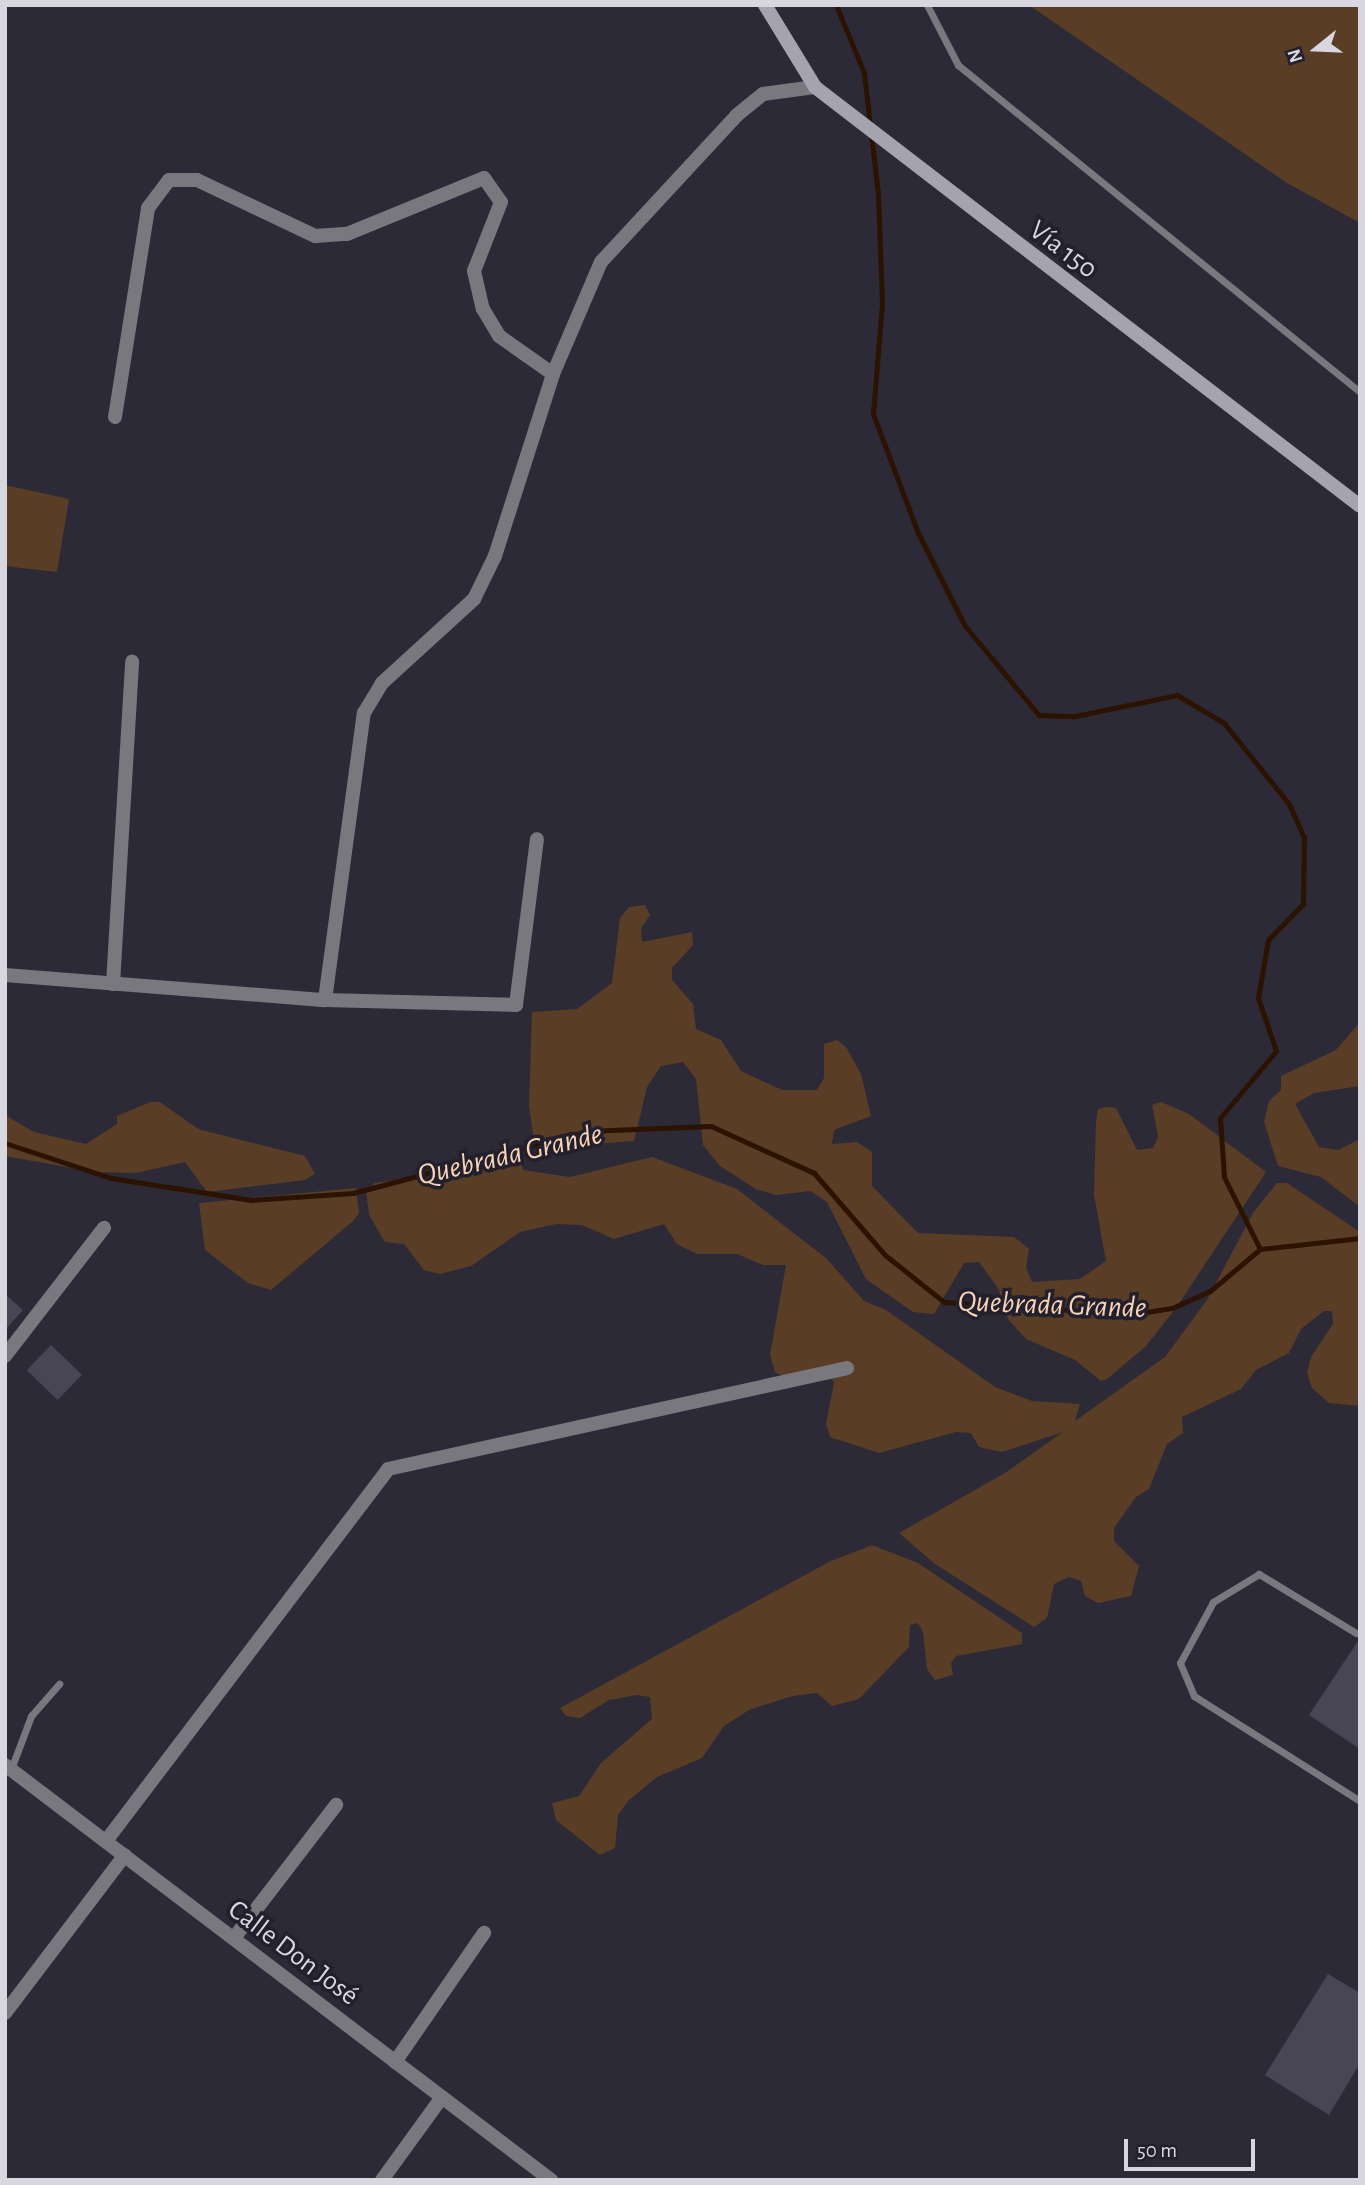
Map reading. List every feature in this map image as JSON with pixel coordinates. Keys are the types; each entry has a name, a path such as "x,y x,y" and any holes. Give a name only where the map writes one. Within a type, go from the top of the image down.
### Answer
{"main road":[{"name":"Vía 150","path":"765,5 815,87 1360,506"}],"street":[{"path":"325,1000 364,713 382,683 474,599 495,556 553,374 601,262 754,101 763,94 815,87"},
{"path":"115,417 148,208 169,180 197,180 315,236 346,234 484,178 501,202 474,271 483,309 499,336 553,374"},
{"path":"113,984 132,662"},
{"path":"5,975 325,1000 516,1005 537,839"},
{"path":"5,1356 104,1228"},
{"path":"106,1841 388,1469 847,1368"},
{"name":"Calle Don José","path":"8,1767 551,2180"},
{"path":"233,1938 336,1805"},
{"path":"5,2013 125,1855"},
{"path":"395,2062 484,1933"},
{"path":"382,2180 442,2097"}],"lane":[{"path":"927,5 958,65 1360,392"},
{"path":"1356,1633 1259,1574 1213,1602 1180,1663 1194,1696 1360,1801"},
{"path":"8,1767 31,1716 59,1684"}],"shaded area":[{"path":"1029,5 1360,5 1360,223 1287,183"},
{"path":"5,485 69,499 57,572 5,566"},
{"path":"645,905 650,915 641,928 642,942 692,932 693,945 672,968 672,980 693,1004 696,1029 721,1040 741,1071 782,1090 817,1090 824,1078 824,1044 837,1040 846,1047 861,1074 871,1116 834,1130 832,1144 857,1142 872,1152 872,1186 918,1233 1014,1237 1029,1249 1026,1268 1032,1282 1080,1279 1106,1261 1094,1195 1096,1121 1098,1109 1106,1107 1116,1108 1137,1150 1153,1148 1158,1137 1152,1105 1161,1102 1189,1114 1266,1172 1176,1308 1145,1347 1107,1379 1101,1381 1075,1360 1026,1339 1008,1319 998,1288 979,1262 964,1263 934,1314 913,1312 866,1279 827,1202 810,1191 776,1195 756,1189 720,1166 703,1145 696,1079 683,1062 661,1066 647,1087 634,1141 535,1148 529,1106 532,1012 577,1009 612,983 620,918 629,907"},
{"path":"1360,1022 1360,1086 1314,1093 1295,1104 1319,1147 1338,1150 1360,1139 1360,1207 1321,1177 1278,1166 1264,1122 1269,1101 1281,1090 1281,1076 1336,1050"},
{"path":"150,1102 160,1102 198,1129 305,1156 315,1174 305,1180 207,1192 185,1162 136,1173 95,1172 5,1156 5,1115 34,1132 86,1144 117,1124 117,1116"},
{"path":"652,1157 737,1189 826,1258 864,1301 886,1310 995,1387 1032,1401 1080,1404 1075,1421 1165,1357 1207,1300 1253,1213 1277,1183 1287,1183 1360,1232 1360,1406 1329,1403 1312,1388 1307,1373 1311,1357 1333,1324 1332,1311 1324,1311 1301,1329 1289,1353 1256,1370 1241,1389 1182,1417 1183,1433 1167,1444 1149,1489 1136,1497 1114,1528 1114,1541 1139,1566 1131,1596 1098,1603 1085,1596 1081,1581 1069,1577 1054,1584 1047,1618 1034,1627 935,1564 899,1533 1005,1473 1063,1432 1002,1452 979,1447 971,1433 956,1432 879,1453 830,1437 826,1424 834,1383 829,1372 783,1376 775,1372 770,1355 786,1265 763,1265 737,1254 697,1254 677,1244 664,1224 614,1239 582,1225 556,1224 520,1232 471,1266 440,1274 424,1270 404,1244 385,1242 369,1215 366,1190 375,1183 521,1164 523,1170 570,1177"},
{"path":"356,1188 359,1213 353,1221 271,1290 248,1283 205,1250 199,1203"},
{"path":"872,1545 918,1563 1022,1633 1022,1644 956,1656 951,1663 953,1675 935,1680 927,1669 923,1632 918,1623 910,1625 909,1647 859,1699 832,1706 817,1693 792,1696 749,1710 724,1726 702,1758 657,1777 629,1800 618,1815 615,1848 600,1855 556,1820 552,1803 579,1796 601,1763 652,1719 650,1697 637,1695 609,1700 580,1718 566,1716 560,1708 829,1562"}],"building":[{"path":"5,1294 23,1310 5,1330"},
{"path":"51,1345 82,1375 58,1400 27,1370"},
{"path":"1360,1638 1360,1749 1309,1715"},
{"path":"1328,1974 1360,1993 1360,2063 1329,2115 1265,2075"}],"waterway":[{"path":"836,5 864,73 878,194 882,304 873,414 918,533 965,626 1039,715 1075,716 1177,695 1224,723 1289,804 1304,837 1303,904 1268,940 1258,998 1276,1051 1220,1118 1224,1177 1260,1249"},
{"name":"Quebrada Grande","path":"5,1143 111,1178 251,1200 353,1193 587,1131 711,1126 814,1173 885,1255 944,1302 1134,1314 1172,1308 1210,1291 1260,1249 1360,1238"}]}
